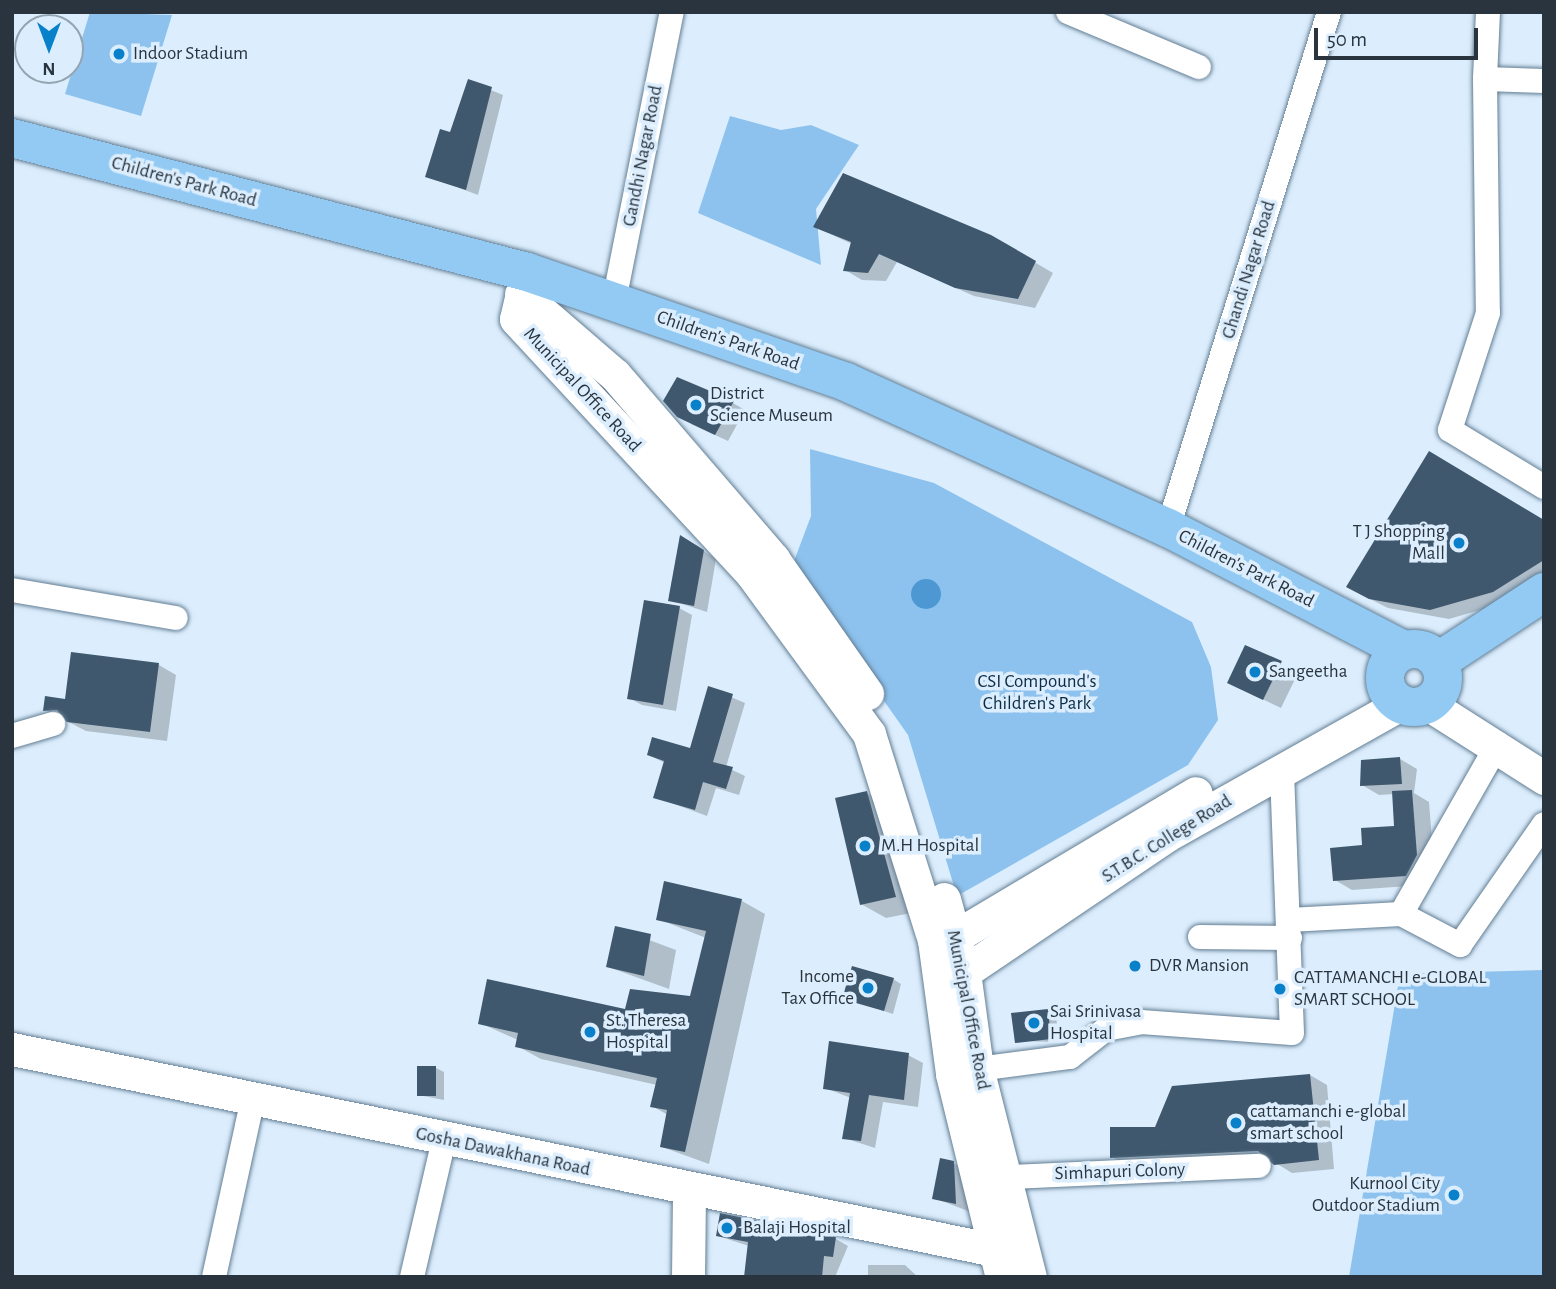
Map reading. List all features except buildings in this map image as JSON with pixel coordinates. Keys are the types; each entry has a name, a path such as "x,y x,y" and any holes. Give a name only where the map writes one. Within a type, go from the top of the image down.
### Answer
{"main road":[{"name":"Children's Park Road","path":"12,138 524,283 839,407 1191,566 1416,681"},
{"name":"Children's Park Road","path":"12,162 524,283 614,301 846,382 1168,528 1416,681"},
{"name":"S.T.B.C. College Road","path":"1416,681 1544,592"},
{"name":"S.T.B.C. College Road","path":"1416,681 1544,620"}],"street":[{"name":"Gandhi Nagar Road","path":"614,301 672,12"},
{"name":"Ghandi Nagar Road","path":"1168,528 1329,12"},
{"path":"1488,12 1485,79 1488,313 1450,430 1544,487"},
{"path":"1074,13 1199,67"},
{"path":"1485,79 1544,81"},
{"name":"Municipal Office Road","path":"524,283 606,366 773,559 891,727 945,938 965,1071 994,1178 1030,1277"},
{"path":"12,590 176,618"},
{"path":"1416,681 1544,778"},
{"path":"1416,681 1544,755"},
{"path":"945,938 1088,872 1416,681"},
{"name":"S.T.B.C. College Road","path":"951,974 1088,872 1282,771 1416,681"},
{"path":"12,736 53,724"},
{"path":"1402,914 1498,744"},
{"path":"965,1071 1070,1058 1106,1029 1141,1022 1293,1033 1282,771"},
{"path":"1200,936 1290,929 1402,914 1460,945 1544,824"},
{"name":"Gosha Dawakhana Road","path":"12,1049 689,1191 998,1263"},
{"path":"214,1277 253,1098"},
{"path":"412,1277 444,1140"},
{"name":"Simhapuri Colony","path":"994,1178 1259,1166"},
{"name":"Municipal Office Road","path":"994,1178 998,1263"},
{"path":"688,1277 689,1191"}],"green space":[{"name":"Indoor Stadium","path":"90,12 172,15 141,116 65,94 68,84 84,84 84,32"},
{"path":"730,116 781,130 811,125 859,145 816,209 821,265 698,213"},
{"name":"CSI Compound's Children's Park","path":"810,449 934,483 1192,622 1211,667 1218,720 1188,765 957,896 908,735 791,569 811,516"},
{"name":"Kurnool City Outdoor Stadium","path":"1544,970 1544,1277 1349,1277 1400,974"}],"shaded area":[{"path":"926,579 937,583 941,594 937,605 926,609 915,605 911,594 915,583"}],"place":[{"name":"Indoor Stadium","path":"119,54"},
{"name":"District Science Museum","path":"696,405"},
{"name":"T J Shopping Mall","path":"1459,543"},
{"name":"Sangeetha","path":"1255,672"},
{"name":"M.H Hospital","path":"865,846"},
{"name":"DVR Mansion","path":"1135,966"},
{"name":"Income Tax Office","path":"868,988"},
{"name":"CATTAMANCHI e-GLOBAL SMART SCHOOL","path":"1280,989"},
{"name":"Sai Srinivasa Hospital","path":"1034,1023"},
{"name":"St. Theresa Hospital","path":"590,1032"},
{"name":"cattamanchi e-global smart school","path":"1236,1123"},
{"name":"Kurnool City Outdoor Stadium","path":"1454,1195"},
{"name":"Balaji Hospital","path":"727,1228"}]}
